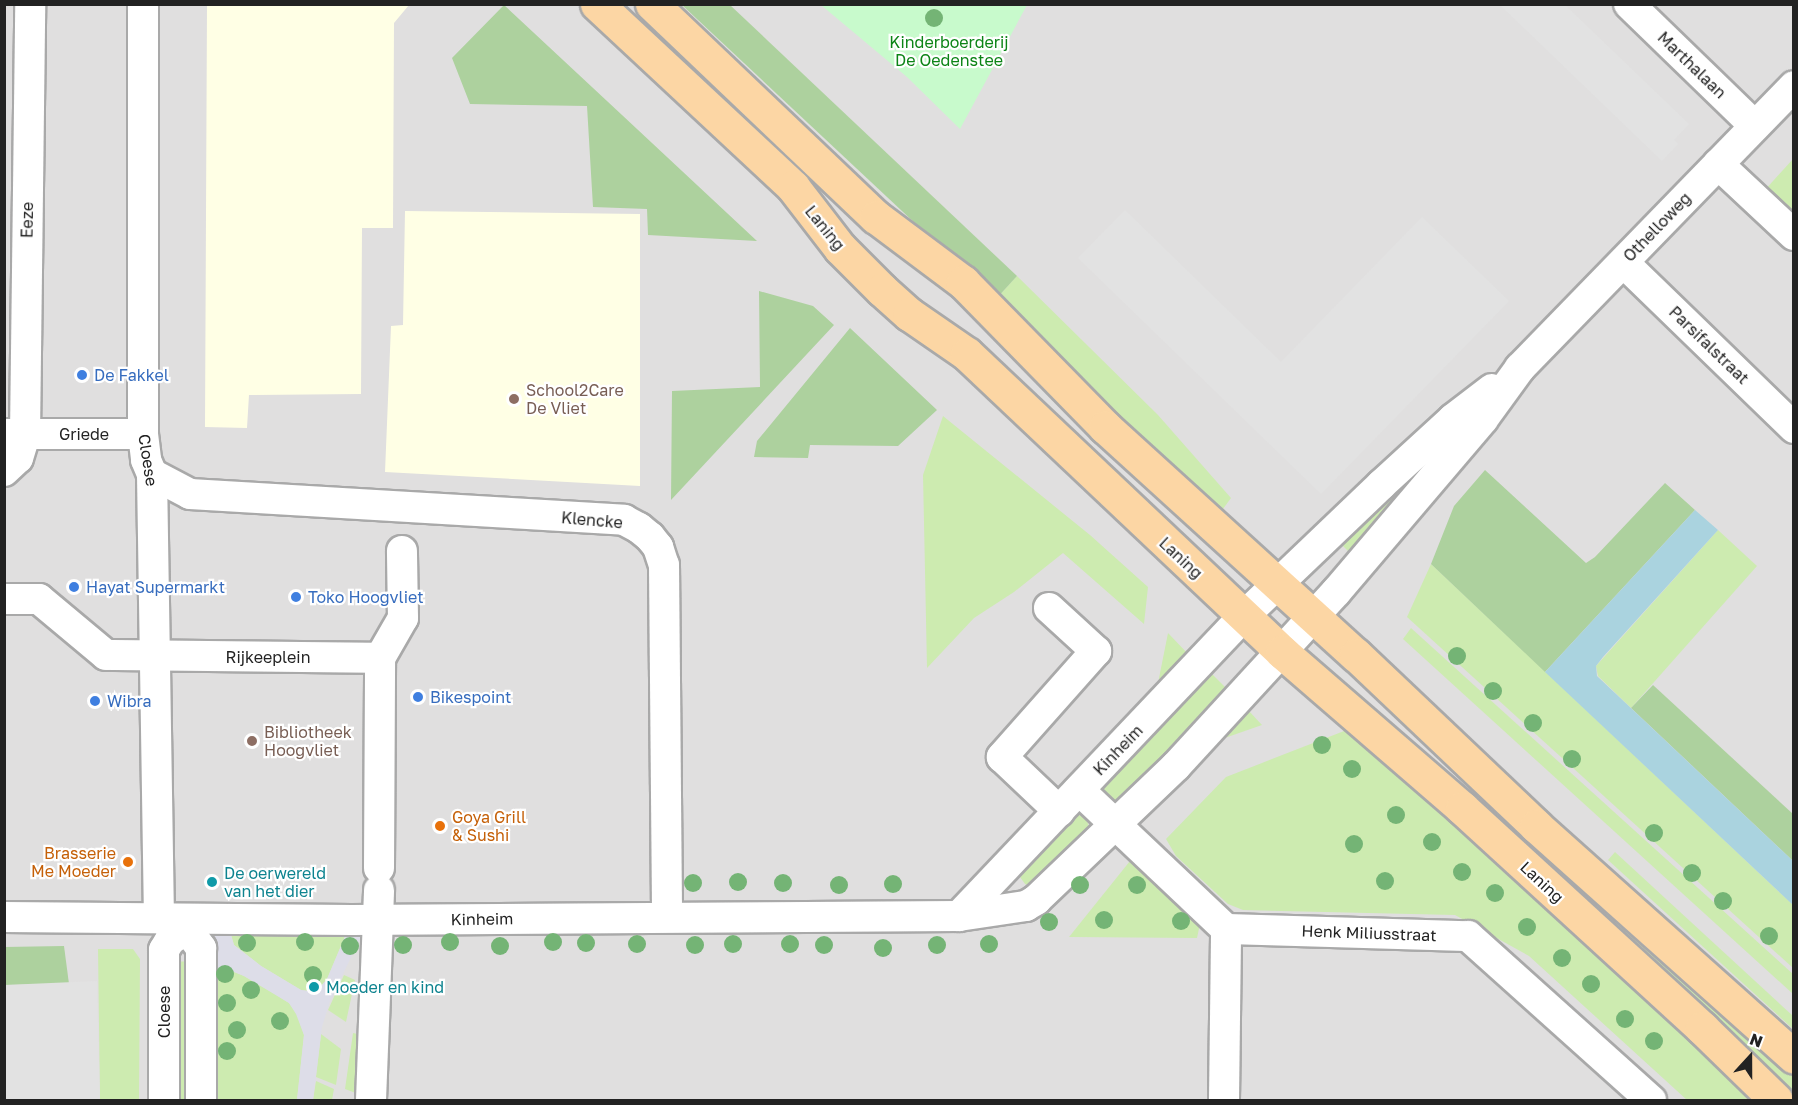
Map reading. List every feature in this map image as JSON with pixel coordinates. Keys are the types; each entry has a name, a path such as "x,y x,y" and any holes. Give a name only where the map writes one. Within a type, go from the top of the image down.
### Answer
{"main road":[{"name":"Laning","path":"597,4 793,187 840,248 882,290 909,314 967,354 1282,652 1462,808 1701,1028 1776,1101"},
{"path":"652,4 876,217 963,282 1105,427 1356,655 1536,826 1794,1057"}],"street":[{"name":"Eeze","path":"15,434 30,4"},
{"name":"Cloese","path":"143,4 143,434 146,460 152,474 156,656 175,922 170,940 164,950 164,1101"},
{"name":"Marthalaan","path":"1629,4 1755,126"},
{"name":"Othelloweg","path":"1277,584 1453,420 1520,368 1794,86"},
{"path":"1718,164 1794,235"},
{"name":"Parsifalstraat","path":"1623,263 1794,428"},
{"name":"Othelloweg","path":"1313,617 1483,419 1520,368"},
{"name":"Griede","path":"15,434 143,434"},
{"path":"4,471 18,458 15,434"},
{"name":"Klencke","path":"152,474 190,494 402,532 624,520 650,537 663,558 667,742 667,917"},
{"path":"371,1101 379,879 380,657 403,618 402,532"},
{"name":"Kinheim","path":"959,916 1277,584"},
{"name":"Rijkeeplein","path":"4,599 39,599 106,655 380,657"},
{"path":"1049,608 1096,651 1002,757 1059,811"},
{"path":"1282,652 1313,617"},
{"name":"Kinheim","path":"4,916 175,922 959,916 1026,906 1036,900 1176,766 1282,652"},
{"path":"1080,790 1226,928 1224,1101"},
{"path":"175,922 193,937 201,948 201,1101"},
{"name":"Henk Miliusstraat","path":"1226,928 1467,936 1651,1101"}],"shaded area":[{"path":"5,5 1793,5 1793,1100 5,1100"},
{"path":"207,5 409,5 394,23 393,228 362,228 361,394 249,395 247,428 205,427"},
{"path":"1500,5 1565,5 1689,124 1674,140 1678,144 1662,161"},
{"path":"1125,210 1281,362 1422,217 1509,301 1321,494 1078,258"},
{"name":"School2Care De Vliet","path":"405,211 640,214 640,486 385,472 391,326 403,325"},
{"path":"204,917 226,918 234,945 261,966 301,990 316,992 327,979 352,920 369,920 330,1001 322,1027 313,1100 297,1100 304,1035 296,1014 289,1003 244,976 227,969 212,972"},
{"path":"97,981 100,1100 5,1100 5,985"}],"green space":[{"path":"504,5 757,241 648,235 647,209 593,207 587,106 470,104 452,58"},
{"path":"682,5 730,5 1017,276 996,299"},
{"name":"Kinderboerderij De Oedenstee","path":"821,5 1027,5 960,129 907,77"},
{"path":"1793,159 1793,219 1764,191"},
{"path":"1017,276 1158,415 1231,498 1220,513 996,299"},
{"path":"759,291 813,306 834,325 671,500 672,391 760,387"},
{"path":"850,328 937,410 898,446 810,445 808,458 754,457 757,441"},
{"path":"943,416 1090,535 1148,587 1144,624 1063,553 1014,592 974,618 927,668 923,475"},
{"path":"1468,418 1356,559 1338,541"},
{"path":"1485,470 1586,563 1595,557 1665,483 1695,510 1545,672 1431,564 1454,506"},
{"path":"1718,530 1757,566 1631,708 1598,676 1596,666"},
{"path":"1431,564 1793,905 1793,968 1407,617"},
{"path":"1411,628 1793,974 1793,994 1403,639"},
{"path":"1168,633 1190,656 1156,693"},
{"path":"1210,672 1228,690 1123,799 1113,804 1100,795 1101,787"},
{"path":"1653,685 1793,814 1793,861 1631,708"},
{"path":"1356,691 1590,904 1649,939 1793,1071 1793,1097 1350,697"},
{"path":"1248,710 1262,725 1219,740"},
{"path":"1357,726 1754,1100 1687,1100 1529,956 1455,915 1243,910 1228,904 1176,856 1166,839 1226,777"},
{"path":"1079,815 1086,818 1091,832 1032,887 1025,884 1020,877 1020,869 1073,817"},
{"path":"1615,852 1793,1016 1793,1029 1608,860"},
{"path":"1130,861 1200,924 1197,938 1069,937"},
{"path":"226,918 352,920 327,979 316,992 301,990 261,966 234,945"},
{"path":"64,946 69,984 5,985 4,947"},
{"path":"98,949 133,949 140,959 139,1100 100,1100"},
{"path":"193,961 193,1100 172,1100 172,962"},
{"path":"227,969 244,976 289,1003 297,1014 304,1035 297,1100 212,1100 212,972"},
{"path":"344,975 355,980 346,1022 328,1010"},
{"path":"353,1033 366,1036 361,1095 345,1089"},
{"path":"321,1034 341,1049 336,1085 316,1077"},
{"path":"316,1081 334,1089 332,1100 313,1100"}],"water":[{"path":"1695,510 1718,530 1603,657 1596,666 1597,676 1793,861 1793,905 1545,672"}],"place":[{"name":"De Fakkel","path":"82,375"},
{"name":"School2Care De Vliet","path":"514,399"},
{"name":"Hayat Supermarkt","path":"74,587"},
{"name":"Toko Hoogvliet","path":"296,597"},
{"name":"Bikespoint","path":"418,697"},
{"name":"Wibra","path":"95,701"},
{"name":"Bibliotheek Hoogvliet","path":"252,741"},
{"name":"Goya Grill & Sushi","path":"440,826"},
{"name":"Brasserie Me Moeder","path":"128,862"},
{"name":"De oerwereld van het dier","path":"212,882"},
{"name":"Moeder en kind","path":"314,987"}]}
